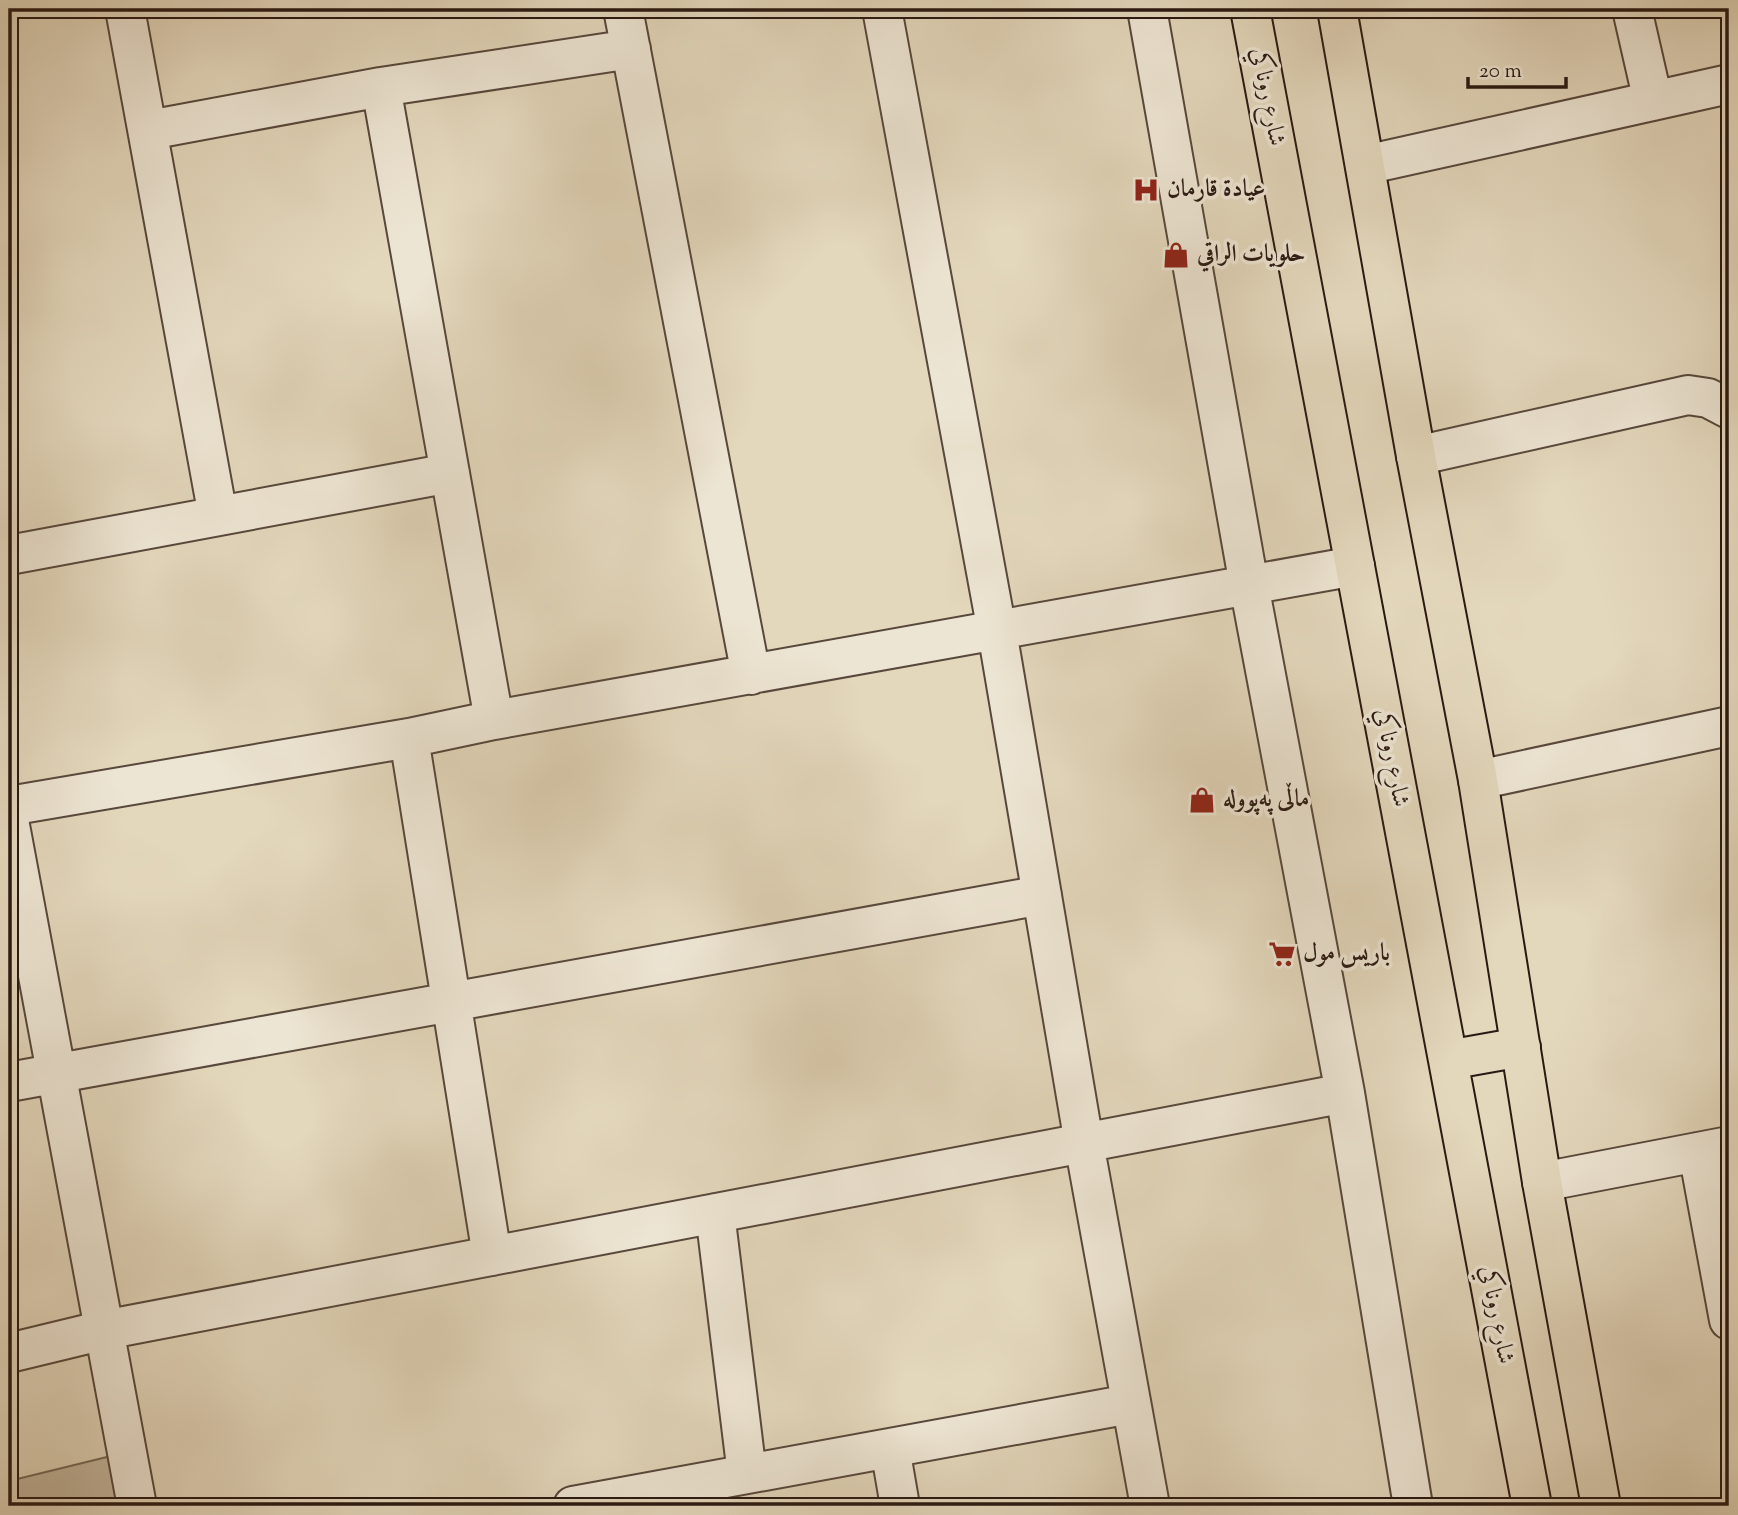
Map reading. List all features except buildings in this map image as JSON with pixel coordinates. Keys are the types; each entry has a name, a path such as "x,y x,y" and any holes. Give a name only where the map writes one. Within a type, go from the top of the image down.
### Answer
{"main road":[{"name":"شارع روناكي","path":"1250,9 1532,1506"},
{"path":"1337,9 1416,456 1478,780 1542,1182 1601,1506"},
{"path":"1448,1060 1521,1047"}],"street":[{"path":"125,9 218,516"},
{"path":"623,9 751,675"},
{"path":"882,9 997,631 1084,1143 1150,1506"},
{"path":"1147,9 1249,585 1345,1093 1413,1506"},
{"path":"1632,9 1653,101"},
{"path":"149,130 381,87 631,49"},
{"path":"1365,165 1729,84"},
{"path":"381,87 494,720"},
{"path":"1416,456 1688,395 1708,398 1729,409"},
{"path":"9,555 450,473"},
{"path":"9,806 409,738 494,720 1355,566"},
{"path":"1478,780 1729,726"},
{"path":"409,738 492,1256"},
{"path":"9,820 137,1506"},
{"path":"9,1082 1042,895"},
{"path":"9,1353 104,1330 1345,1093"},
{"path":"1542,1182 1713,1149 1729,1320"},
{"path":"715,1213 747,1474"},
{"path":"573,1506 641,1500 747,1474 1130,1404"},
{"path":"890,1448 900,1506"}],"shaded area":[{"path":"111,1456 122,1506 9,1506 9,1481"}],"place":[{"name":"عيادة قارمان","path":"1146,190"},
{"name":"حلويات الراقي","path":"1176,255"},
{"name":"ماڵی پەپوولە","path":"1202,800"},
{"name":"باريس مول","path":"1282,954"}]}
